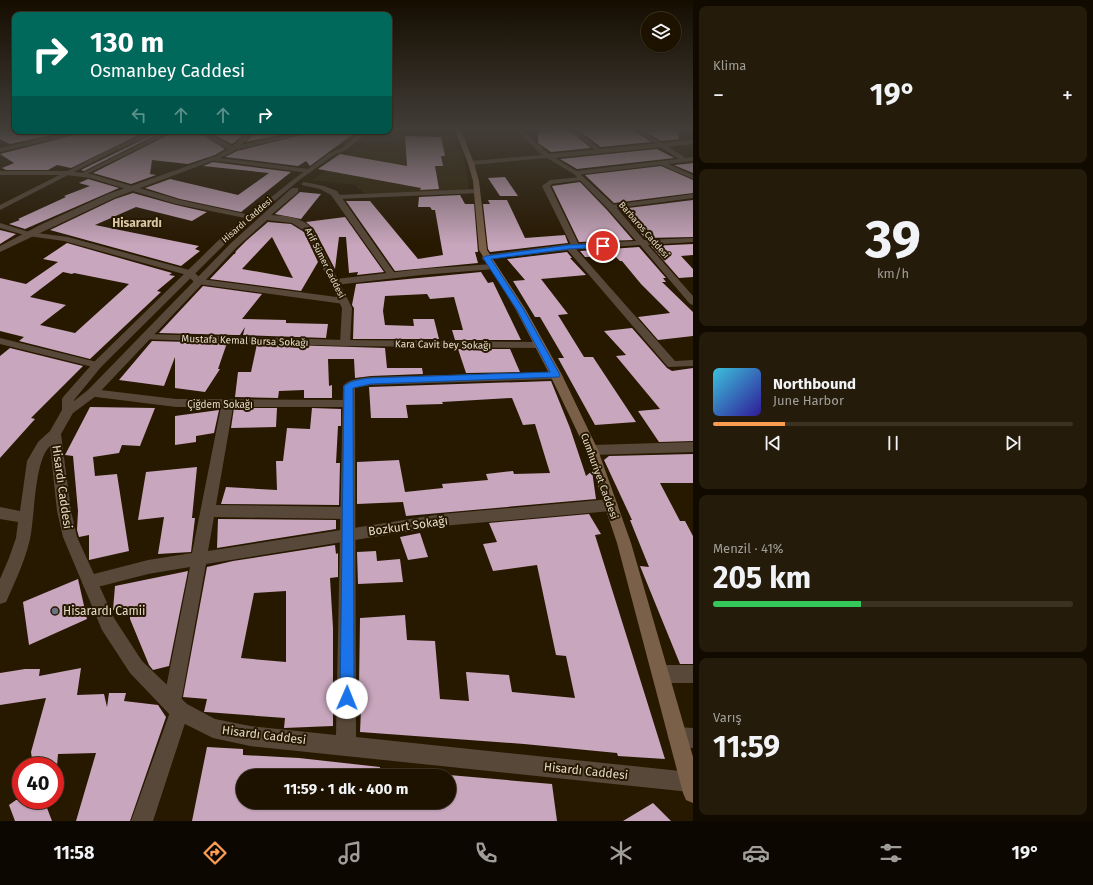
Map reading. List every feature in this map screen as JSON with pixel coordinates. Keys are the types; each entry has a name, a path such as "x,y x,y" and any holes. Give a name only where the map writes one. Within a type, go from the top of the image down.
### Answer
{"main road":[{"name":"Cumhuriyet Caddesi","path":"472,169 483,250 489,262 521,310 556,375 592,450 624,543 661,674 685,737 691,788"}],"street":[{"path":"0,208 75,169"},
{"path":"83,174 93,169"},
{"path":"0,249 28,234 131,188 183,169"},
{"path":"295,169 309,171"},
{"name":"Hisardı Caddesi","path":"68,410 92,393 145,336 234,245 265,217 323,169"},
{"name":"Barbaros Caddesi","path":"567,169 578,176 611,207 692,300"},
{"path":"620,169 550,182 546,186 572,247 672,365 693,363"},
{"path":"675,169 693,177"},
{"name":"Hisardı Caddesi","path":"309,171 250,217 190,273 97,365 73,391 68,399 68,410 55,434 60,489 70,537 108,624 136,667 176,707 213,728 231,733 346,745 691,788"},
{"path":"0,173 83,174 179,202 250,217"},
{"path":"304,184 327,188 337,197 392,275"},
{"path":"337,197 476,191"},
{"path":"611,207 693,196"},
{"name":"Arif Sümer Caddesi","path":"265,217 295,221 306,226 336,282 347,308 345,343"},
{"path":"0,225 28,234 65,239 190,273 198,281 344,301"},
{"path":"336,282 489,262 572,247 693,240"},
{"name":"Mustafa Kemal Bursa Sokağı","path":"145,336 345,343"},
{"path":"0,341 97,365"},
{"name":"Kara Cavit bey Sokağı","path":"345,343 540,345"},
{"path":"346,745 349,386 360,382 556,375"},
{"name":"Çiğdem Sokağı","path":"92,393 169,403 349,403"},
{"path":"142,821 176,707 208,511 228,404"},
{"path":"2,591 17,558 23,538 30,480 34,461 43,445 55,434"},
{"path":"592,450 693,447"},
{"name":"Bozkurt Sokağı","path":"90,582 148,567 347,535 471,517 611,506"},
{"path":"208,511 347,513"},
{"path":"0,513 26,518"},
{"path":"661,674 693,674"}],"shaded area":[{"path":"327,169 466,169 469,190 365,194 355,185 312,180"}],"building":[{"path":"5,169 49,169 48,170"},
{"path":"100,169 151,169 150,174 156,175 131,184 93,173"},
{"path":"234,169 270,169 291,172 241,212 180,199 145,188 170,179 238,195 269,173"},
{"path":"320,169 436,169 439,189 420,190 421,188"},
{"path":"633,169 669,169 693,180 693,193 614,203 585,175"},
{"path":"684,169 693,169 693,173"},
{"path":"505,177 518,196 500,196 488,178"},
{"path":"88,179 119,188 25,229 9,224 66,197 64,196 90,186 79,183"},
{"path":"580,182 633,240 579,242 552,186"},
{"path":"300,192 321,194 301,219 275,214"},
{"path":"133,193 207,212 192,221 136,207 95,225 199,246 195,249 200,251 181,266 50,230 115,199"},
{"path":"460,195 465,204 474,204 478,252 475,252 478,263 395,271 346,201 370,201 418,259 443,255 435,210 432,210 430,207 418,207 419,197"},
{"path":"488,200 507,200 525,238 565,235 568,243 490,252 488,249 483,204 490,204"},
{"path":"693,200 693,237 645,238 620,209"},
{"path":"345,217 384,272 357,275 358,272 349,273 346,237 339,237 335,269 314,229 306,222"},
{"path":"268,222 291,224 304,232 318,262 301,291 210,279 246,241","holes":["272,237 293,278 242,269"]},
{"path":"0,230 16,234 0,244"},
{"path":"67,243 172,273 169,275 175,276 157,291 161,292 90,359 19,341 24,337 0,331 0,278 26,284 58,262 43,259","holes":["63,272 74,273 129,284 75,333 40,325 66,305 30,297"]},
{"path":"693,244 693,255 681,256 693,269 693,277 679,278 651,246"},
{"path":"639,247 666,278 663,278 666,282 662,282 693,312 693,336 658,340 638,317 670,313 641,284 622,261 615,256 585,257 580,251"},
{"path":"567,252 572,258 570,258 586,275 541,279 568,314 558,315 584,357 593,357 636,422 595,425 558,358 564,358 540,317 535,317 513,281 525,280 507,259"},
{"path":"481,272 488,283 493,282 521,340 455,340 452,330 463,330 454,297 430,299 427,294 385,296 383,311 385,325 414,326 413,319 434,319 439,339 353,339 354,308 352,305 356,284"},
{"path":"203,286 262,294 242,319 286,320 286,323 328,324 326,338 243,335 245,327 240,335 159,333"},
{"path":"632,328 667,368 672,371 693,368 693,441 659,442 638,411 660,409 616,356 626,355 604,331"},
{"path":"152,341 227,343 218,369 220,369 205,392 175,388 175,357 164,386 119,380"},
{"path":"257,344 385,348 387,368 422,368 423,374 355,378 354,359 328,359 329,386 332,385 332,398 304,398 304,390 279,391 278,398 235,397 238,372 251,372"},
{"path":"10,348 83,366 31,418 35,419 0,458 0,356"},
{"path":"458,349 510,349 520,372 466,373"},
{"path":"551,381 570,428 586,476 592,471 596,499 406,516 403,502 357,504 357,462 399,460 405,492 443,488 442,484 488,480 486,474 513,471 514,474 550,473 535,424 523,425 512,398 442,402 443,404 406,405 408,418 371,418 369,387"},
{"path":"90,407 155,408 140,446 122,445 119,453 93,457 95,476 117,474 129,551 89,560 89,535 79,537 77,530 78,511 73,456 65,455"},
{"path":"234,408 277,408 276,427 231,428"},
{"path":"312,408 341,409 341,426 338,426 336,463 340,463 339,505 221,504 226,487 277,490 276,461 283,461 287,428 310,429"},
{"path":"219,410 214,433 196,436 196,442 175,445 175,416"},
{"path":"693,454 693,483 660,483 680,521 685,521 693,536 693,664 680,664 640,566 649,567 630,520 632,520 604,460 609,456"},
{"path":"197,467 192,518 195,518 191,552 158,554 164,517 138,520 146,472"},
{"path":"589,514 601,534 595,535 665,759 618,756 617,753 524,744 360,732 362,687 359,687 360,618 405,615 407,640 435,641 440,699 469,701 466,672 509,675 512,692 575,698 566,656 556,655 537,565 493,571 483,544 497,542 489,523"},
{"path":"218,519 336,520 336,529 217,548"},
{"path":"420,533 428,557 408,560 400,537"},
{"path":"335,545 336,554 338,553 338,577 330,578 333,628 333,726 284,728 285,718 204,712 207,699 183,697 207,567 233,561","holes":["286,591 286,662 241,658 254,593"]},
{"path":"376,551 377,561 400,559 403,582 358,584 357,552"},
{"path":"188,571 169,666 153,670 149,665 130,619 130,607 113,610 115,586"},
{"name":"Hisarardı Camii","path":"78,579 87,619 29,645 23,602"},
{"path":"81,668 77,695 104,694 107,707 109,693 126,693 124,701 158,705 166,717 130,821 76,821 96,753 58,754 58,757 32,757 31,752 46,698 0,705 0,673 25,669 40,669 39,676"},
{"path":"207,747 243,749 243,755 299,758 380,767 380,769 236,769 236,809 456,809 456,776 552,784 557,821 192,821"},
{"path":"12,803 12,809 47,809 52,821 15,821 9,805"},
{"path":"653,803 671,821 623,821"}],"place":[{"name":"Hisarardı Camii","path":"55,611"}],"district":[{"name":"Hisarardı","path":"137,223"}],"route":[{"path":"347,698 349,386 360,382 371,381 556,375 521,310 486,258 569,247 603,246"}]}
